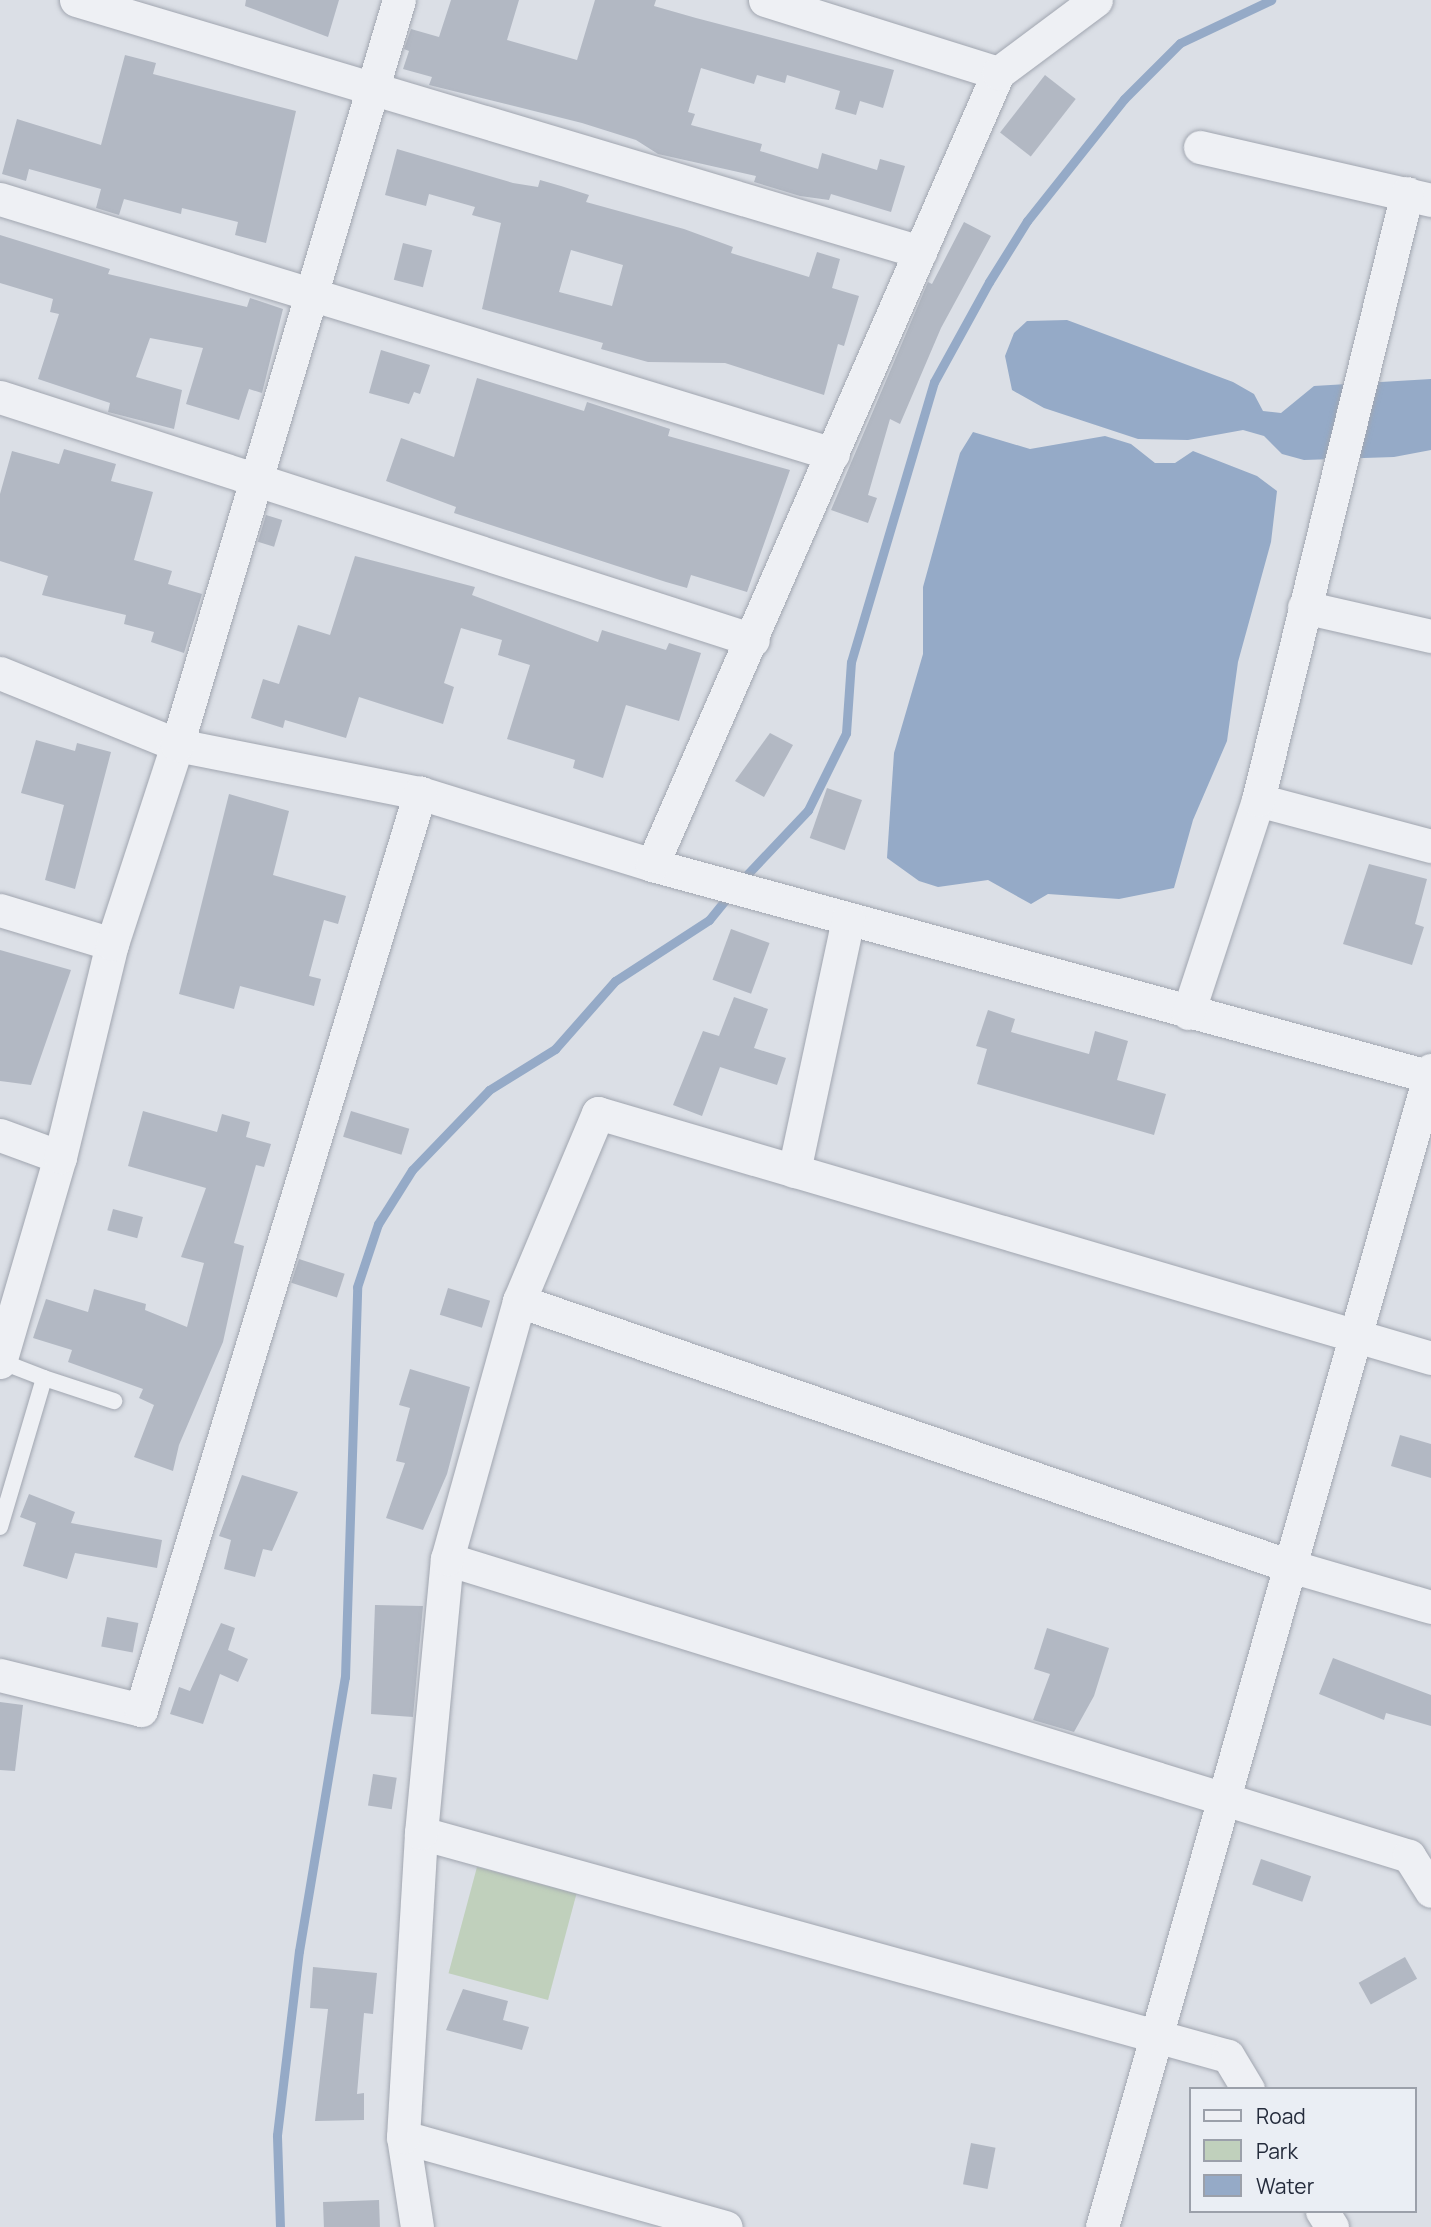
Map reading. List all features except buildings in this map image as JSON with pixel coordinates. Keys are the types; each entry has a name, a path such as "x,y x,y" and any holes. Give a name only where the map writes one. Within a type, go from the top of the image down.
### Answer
{"street":[{"path":"76,0 920,252"},
{"path":"1,1355 60,1157 112,944 177,746 254,475 399,0"},
{"path":"765,0 998,73"},
{"path":"652,865 753,640 998,73 1096,0"},
{"path":"1188,1013 1258,800 1304,607 1419,197 1200,148"},
{"path":"0,200 833,454"},
{"path":"0,397 254,475 753,640"},
{"path":"1304,607 1431,636"},
{"path":"0,674 177,746 420,793 652,865 1188,1013 1431,1074 1352,1334 1290,1566 1220,1801 1102,2227"},
{"path":"0,1675 141,1710 420,793"},
{"path":"1258,800 1431,846"},
{"path":"0,910 112,944"},
{"path":"794,1171 848,919"},
{"path":"417,2227 403,2137 421,1833 447,1559 519,1301 598,1113 1431,1358"},
{"path":"0,1135 60,1157"},
{"path":"519,1301 1290,1566 1431,1607"},
{"path":"447,1559 1220,1801 1409,1856 1431,1891"},
{"path":"421,1833 1157,2034 1228,2056 1247,2087"},
{"path":"403,2137 726,2227"}],"lane":[{"path":"1,1355 44,1378 114,1401"},
{"path":"0,1527 44,1378"}],"green space":[{"path":"477,1867 576,1894 548,2000 449,1973"}],"water":[{"path":"1067,320 1233,382 1254,394 1263,411 1281,413 1314,386 1431,379 1431,450 1394,457 1304,460 1282,454 1264,436 1243,430 1188,440 1138,439 1044,408 1012,390 1005,356 1014,333 1027,321"},
{"path":"973,432 1030,449 1105,436 1131,444 1155,463 1175,463 1193,451 1257,476 1277,491 1271,542 1238,662 1227,741 1193,820 1174,888 1119,899 1048,894 1031,904 988,880 938,887 919,881 887,858 894,753 923,654 923,587 960,453"}],"waterway":[{"path":"740,882 808,810 846,733 851,662 934,382 989,282 1027,221 1124,99 1180,43 1271,0"},
{"path":"280,2227 277,2135 299,1951 345,1677 357,1287 378,1224 412,1170 489,1090 555,1049 615,981 709,920 731,893"}]}
